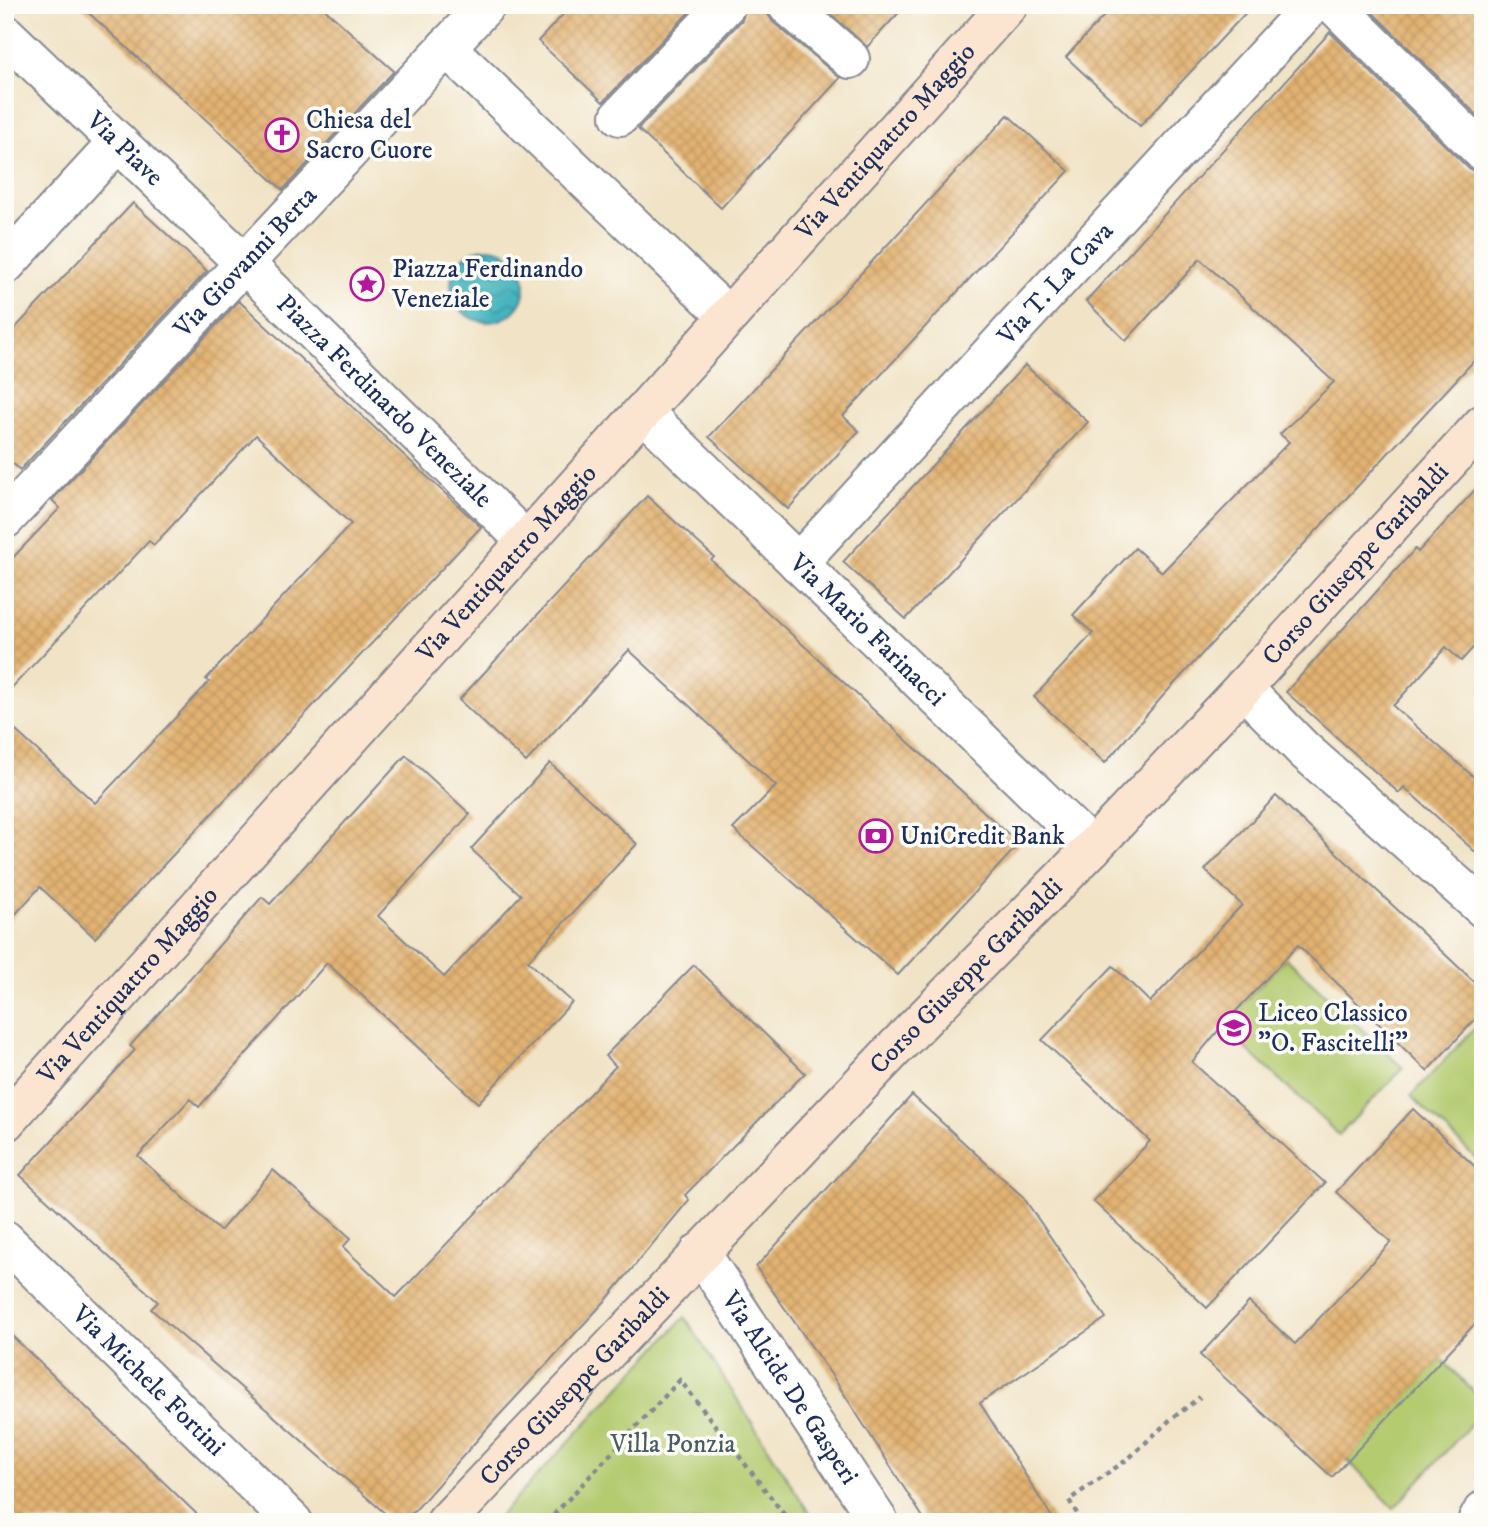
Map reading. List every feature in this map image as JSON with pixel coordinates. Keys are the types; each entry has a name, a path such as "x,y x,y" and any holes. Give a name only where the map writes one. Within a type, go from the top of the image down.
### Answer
{"main road":[{"name":"Via Ventiquattro Maggio","path":"5,1122 1007,5"},
{"name":"Corso Giuseppe Garibaldi","path":"446,1522 951,989 1092,848 1483,424"}],"street":[{"name":"Via Giovanni Berta","path":"11,502 244,263 486,5"},
{"path":"620,116 726,5"},
{"path":"786,5 850,59"},
{"name":"Via T. La Cava","path":"798,563 1312,5"},
{"path":"1334,5 1483,152"},
{"name":"Via Piave","path":"5,34 244,263"},
{"path":"446,47 728,316"},
{"path":"5,265 118,142"},
{"name":"Piazza Ferdinardo Veneziale","path":"244,263 526,541"},
{"name":"Via Mario Farinacci","path":"643,412 1092,848"},
{"path":"1242,688 1304,750 1483,908"},
{"name":"Via Michele Fortini","path":"5,1240 293,1522"},
{"name":"Via Alcide De Gasperi","path":"700,1252 879,1522"},
{"path":"1477,1522 1483,1511"}],"path":[{"path":"547,1522 680,1380 790,1522"},
{"path":"1082,1522 1069,1500 1128,1460 1170,1420 1200,1397"}],"green space":[{"path":"1286,958 1403,1068 1339,1135 1222,1026"},
{"path":"1483,1019 1483,1165 1411,1096"},
{"name":"Villa Ponzia","path":"685,1317 815,1522 494,1522"},
{"path":"1441,1359 1483,1401 1483,1411 1394,1508 1347,1460"}],"water":[{"path":"481,248 495,248 509,254 519,264 525,285 523,299 509,316 495,322 481,322 467,316 457,306 451,292 451,278 457,264 467,254"}],"building":[{"name":"Chiesa del Sacro Cuore","path":"80,5 320,5 394,71 283,190"},
{"path":"572,5 696,5 603,102 538,41"},
{"path":"747,5 766,5 767,13 773,22 840,78 721,208 638,129 742,20"},
{"path":"821,5 906,5 867,47"},
{"path":"1114,5 1253,5 1140,126 1066,57"},
{"path":"1365,5 1483,5 1483,121"},
{"path":"1330,32 1468,168 1483,173 1483,351 1162,697 1105,763 1034,697 1093,633 1073,615 1135,548 1162,572 1289,442 1280,434 1334,382 1200,259 1126,341 1086,301"},
{"path":"1008,115 1069,171 843,416 859,431 788,509 709,437"},
{"path":"133,203 207,271 20,470 5,456 5,339"},
{"path":"239,301 481,527 95,938 40,887 5,926 5,721 95,803 209,682 206,679 351,524 256,435 154,545 149,541 5,695 5,566 60,508 52,500"},
{"path":"1025,365 1088,422 906,619 843,562"},
{"path":"1483,481 1483,637 1461,661 1446,647 1393,706 1483,785 1483,859 1404,787 1399,793 1286,692 1415,549 1418,552"},
{"path":"647,496 714,557 711,560 1019,844 898,975 733,829 776,786 629,650 526,762 459,700"},
{"path":"406,755 470,814 378,916 444,977 521,895 471,849 550,763 637,844 528,961 572,1002 478,1103 327,963 199,1107 190,1099 138,1156 220,1231 273,1170 351,1238 343,1247 396,1297 616,1066 605,1056 694,965 805,1073 685,1195 689,1200 607,1299 405,1522 395,1522 151,1309 158,1302 20,1175 135,1050 130,1046 262,897 270,904"},
{"path":"1276,796 1483,990 1483,1011 1427,1071 1298,945 1222,1026 1192,1062 1325,1183 1207,1308 1093,1201 1150,1141 1042,1040 1113,966 1150,1002 1242,905 1205,870"},
{"path":"912,1095 1023,1197 1106,1318 980,1403 1055,1522 926,1522 837,1383 756,1267"},
{"path":"1413,1109 1483,1174 1483,1315 1332,1477 1200,1355 1249,1302 1295,1344 1391,1242 1336,1192"},
{"path":"5,1329 205,1522 5,1522"}],"place":[{"name":"Chiesa del Sacro Cuore","path":"282,135"},
{"name":"Piazza Ferdinando Veneziale","path":"367,284"},
{"name":"UniCredit Bank","path":"876,836"},
{"name":"Liceo Classico \"O. Fascitelli\"","path":"1234,1028"}]}
